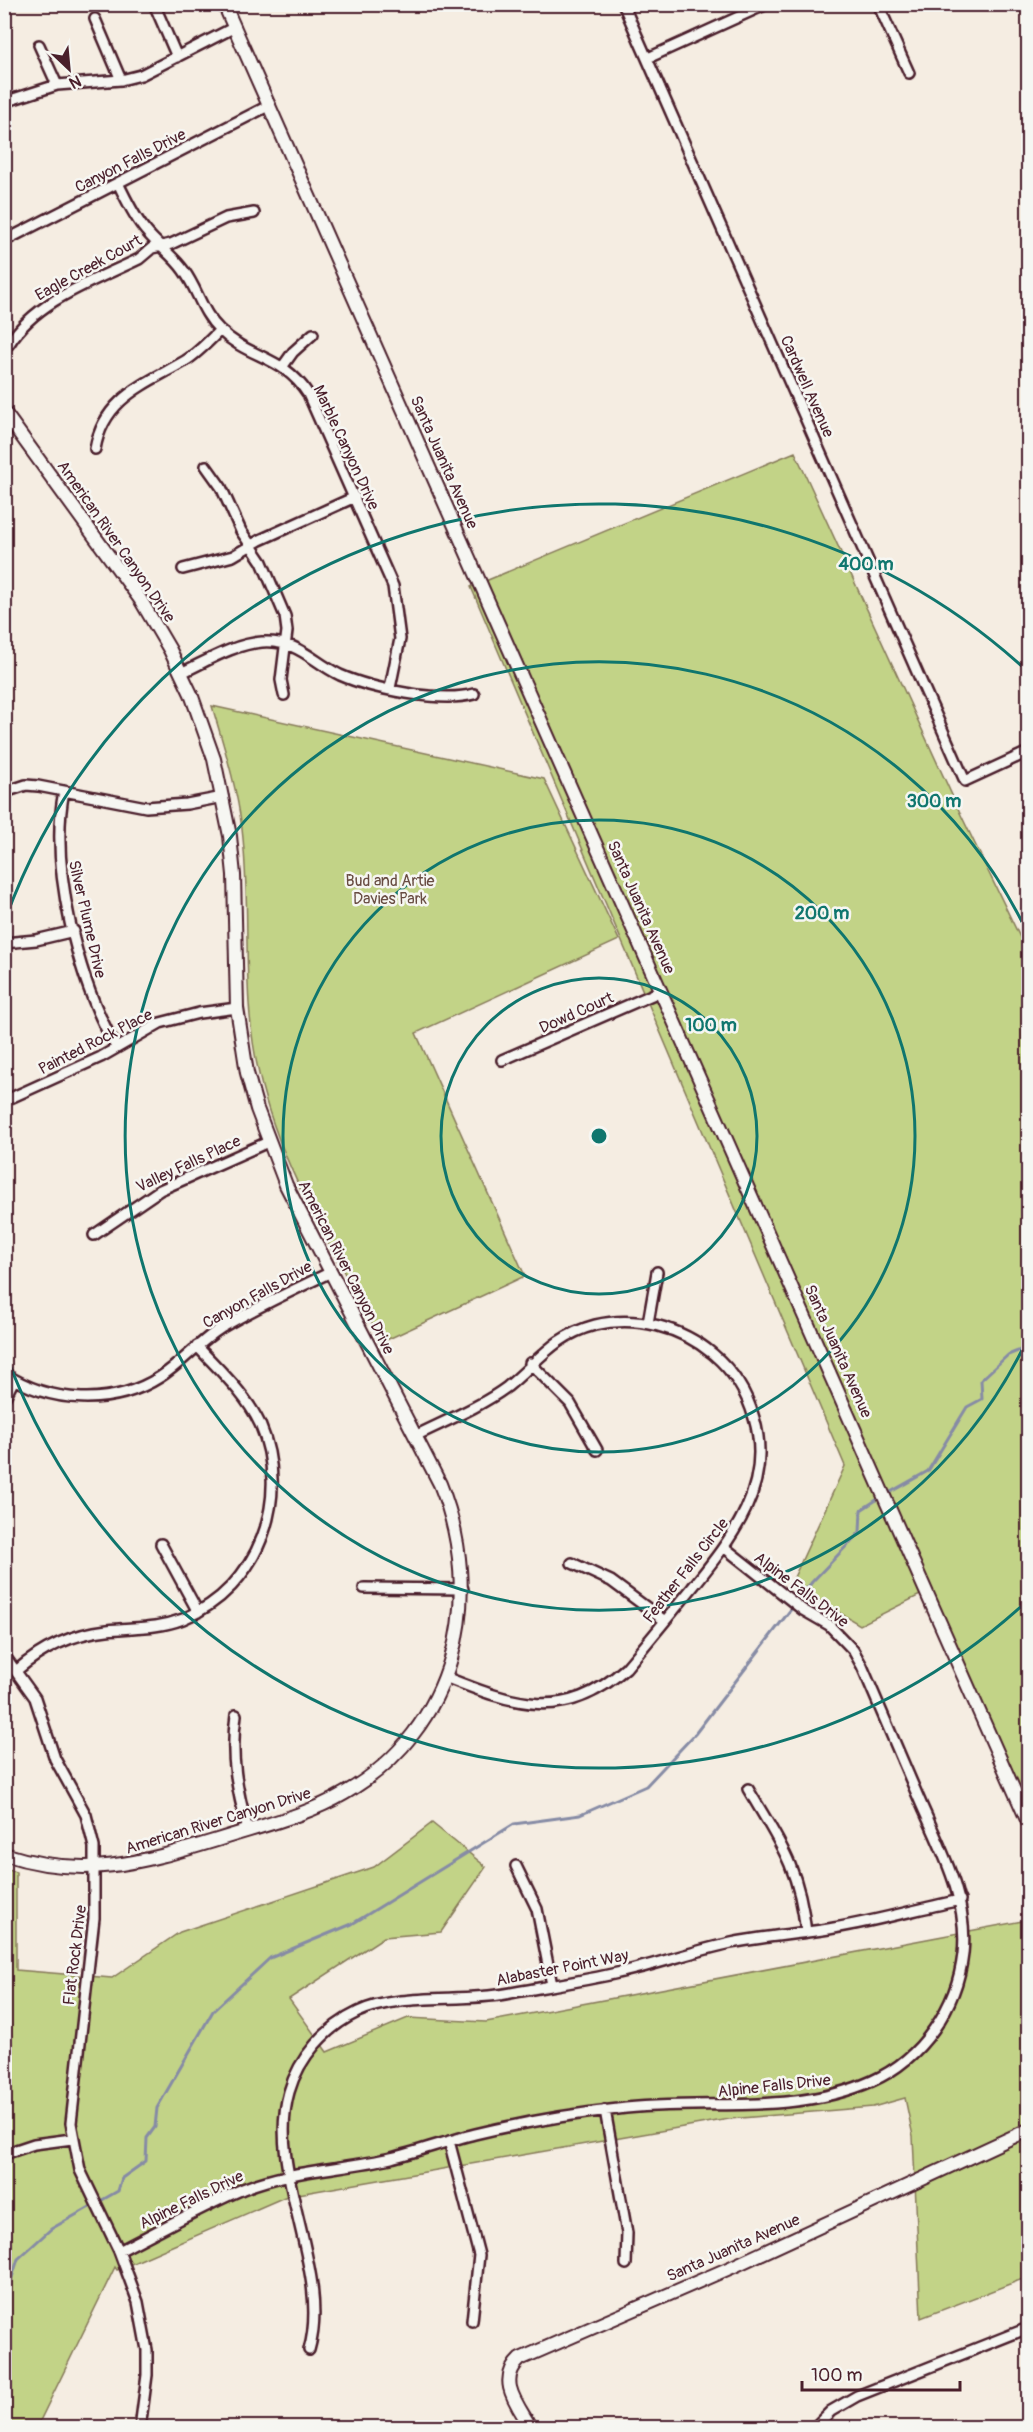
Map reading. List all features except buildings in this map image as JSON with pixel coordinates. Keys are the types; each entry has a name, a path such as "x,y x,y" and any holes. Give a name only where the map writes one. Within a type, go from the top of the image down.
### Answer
{"street":[{"path":"154,4 177,57"},
{"name":"Santa Juanita Avenue","path":"224,4 1029,1822"},
{"name":"Cardwell Avenue","path":"623,4 965,780 1029,752"},
{"path":"648,58 767,4"},
{"path":"878,4 909,73"},
{"path":"95,19 122,80"},
{"path":"4,102 57,85 122,80 141,75 235,27"},
{"path":"39,45 57,85"},
{"name":"Canyon Falls Drive","path":"4,241 270,105"},
{"name":"Marble Canyon Drive","path":"118,183 136,218 185,272 204,309 220,330 244,348 283,366 298,379 308,394 355,498 397,601 400,639 390,688"},
{"name":"Eagle Creek Court","path":"9,344 26,322 42,309 139,259 152,248 226,218 254,213"},
{"path":"94,449 103,422 119,400 133,389 186,360 220,330"},
{"path":"283,366 293,352 313,334"},
{"name":"American River Canyon Drive","path":"4,412 140,599 181,673 202,721 223,797 234,875 237,1008 247,1073 268,1142 286,1185 449,1507 459,1548 463,1589 458,1636 445,1677 414,1731 386,1762 367,1778 324,1804 146,1861 95,1868 46,1865 4,1854"},
{"path":"206,466 221,487 241,531 262,562 282,607 286,623 281,680 284,695"},
{"path":"183,569 224,560 355,498"},
{"path":"181,673 246,644 264,642 285,644 310,654 340,675 390,688 436,698 474,694"},
{"path":"11,790 32,786 146,807 187,804 223,797"},
{"name":"Silver Plume Drive","path":"64,791 58,849 74,931 92,999 116,1047"},
{"path":"4,943 36,940 74,931"},
{"name":"Dowd Court","path":"502,1060 661,991"},
{"name":"Painted Rock Place","path":"4,1101 81,1066 142,1031 179,1017 237,1008"},
{"name":"Valley Falls Place","path":"94,1235 160,1190 268,1142"},
{"name":"Canyon Falls Drive","path":"4,1373 14,1380 57,1396 102,1397 139,1388 159,1378 222,1327 330,1272"},
{"path":"648,1323 657,1272"},
{"name":"Feather Falls Circle","path":"415,1436 494,1396 530,1363 553,1345 577,1331 613,1322 648,1323 685,1335 715,1355 734,1376 751,1408 759,1444 758,1472 749,1506 724,1548 665,1621 613,1680 599,1689 568,1702 535,1705 518,1703 445,1677"},
{"path":"16,1671 47,1649 77,1636 109,1630 155,1627 198,1612 226,1591 251,1562 264,1535 273,1490 267,1445 256,1418 240,1392 197,1346"},
{"path":"530,1363 570,1403 597,1450"},
{"path":"4,1399 14,1380"},
{"path":"161,1544 198,1612"},
{"name":"Alpine Falls Drive","path":"119,2251 243,2189 290,2176 389,2158 449,2141 605,2110 638,2106 723,2106 795,2101 844,2092 876,2080 910,2056 933,2031 953,1994 963,1956 960,1899 862,1666 843,1638 829,1625 803,1610 724,1548"},
{"path":"572,1563 611,1581 665,1621"},
{"path":"364,1588 463,1589"},
{"name":"Flat Rock Drive","path":"4,1655 35,1698 55,1759 86,1815 94,1847 94,1918 72,2100 72,2139 80,2170 119,2251 138,2302 147,2350 145,2395 140,2427"},
{"path":"236,1715 233,1748 235,1778 248,1830"},
{"path":"748,1789 795,1872 806,1932"},
{"path":"516,1866 537,1909 552,1985"},
{"name":"Alabaster Point Way","path":"309,2350 316,2317 290,2176 284,2129 289,2092 309,2052 330,2030 353,2014 379,2004 475,1998 620,1973 733,1943 856,1924 960,1899"},
{"path":"605,2110 627,2233 626,2264"},
{"name":"Santa Juanita Avenue","path":"531,2427 508,2384 510,2370 520,2359 732,2267 1029,2130"},
{"path":"4,2154 34,2144 72,2139"},
{"path":"449,2141 479,2255 472,2321"},
{"path":"814,2427 831,2411 856,2396 1029,2328"}],"green space":[{"path":"795,452 962,817 1028,954 1028,1813 922,1594 860,1625 791,1584 845,1466 471,587"},
{"name":"Bud and Artie Davies Park","path":"212,706 544,779 619,940 416,1033 525,1276 382,1342 295,1178 268,1109 253,1044 250,1013 245,860 240,813"},
{"path":"432,1823 486,1867 441,1932 384,1937 289,1999 327,2052 408,2018 486,2022 1028,1920 1028,2277 921,2318 913,2136 905,2098 873,2107 729,2119 287,2196 117,2270 115,2267 37,2427 5,2428 5,1869 16,1872 16,1970 112,1978 180,1932 374,1867"}],"waterway":[{"path":"887,1494 928,1471 967,1407 982,1399 981,1380 1008,1355 1028,1347"},
{"path":"4,2302 18,2259 51,2229 118,2191 122,2178 146,2161 147,2138 155,2127 157,2108 213,2011 270,1958 352,1924 514,1824 580,1815 646,1786 695,1734 812,1582 860,1532 861,1510 881,1497"}]}
